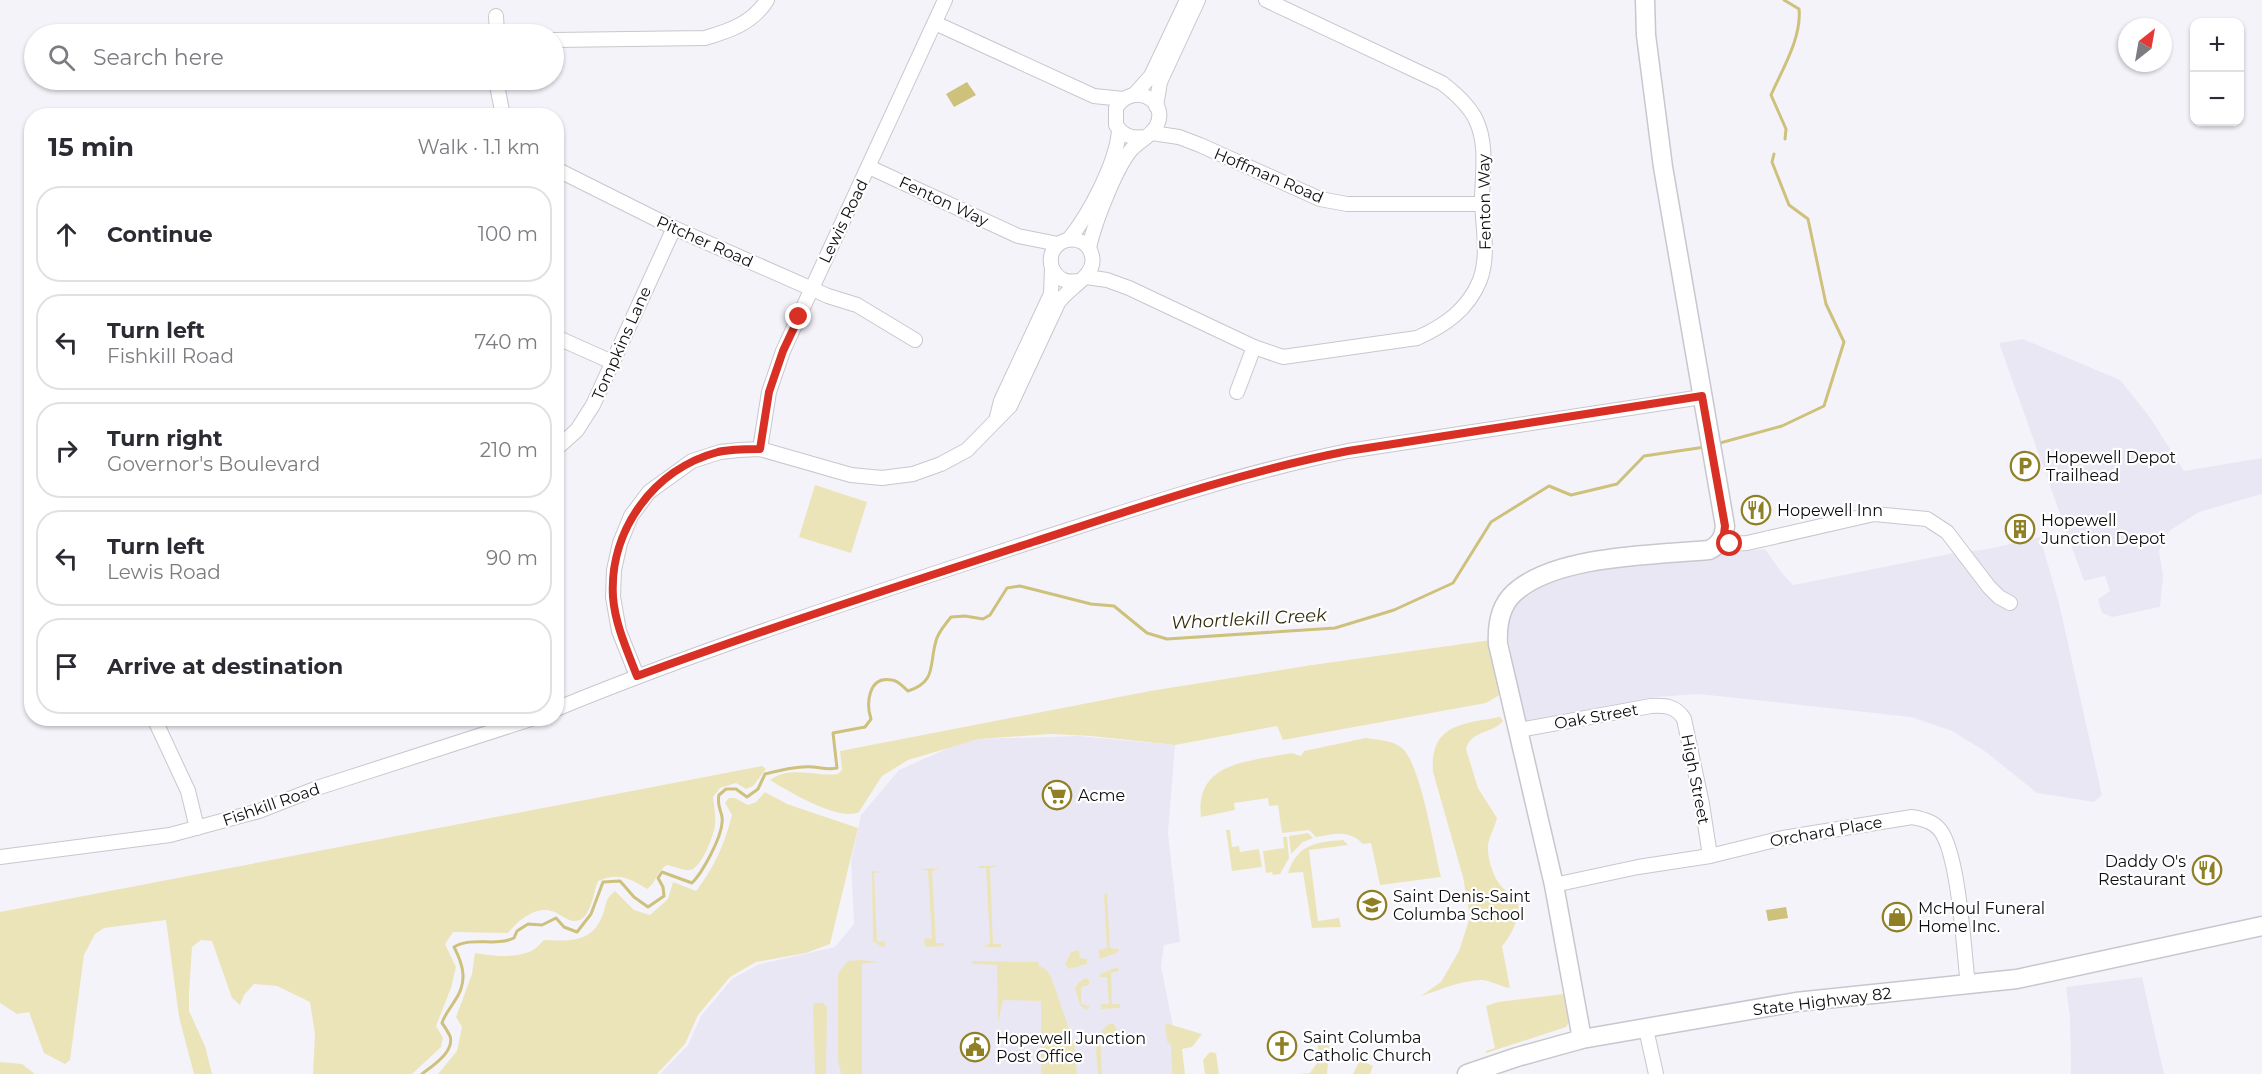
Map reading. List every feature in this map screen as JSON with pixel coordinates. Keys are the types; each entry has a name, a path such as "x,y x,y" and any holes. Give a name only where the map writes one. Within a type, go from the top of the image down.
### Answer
{"main road":[{"path":"1582,1040 1554,885 1498,635 1503,607 1512,594 1541,576 1566,567 1597,561 1709,550 1721,540 1725,526 1663,167 1645,0"},
{"name":"State Highway 82","path":"1467,1074 1525,1054 1582,1040 1796,1002 1968,986 2017,979 2262,926"}],"street":[{"path":"564,40 705,38 747,22 767,0"},
{"name":"Lewis Road","path":"760,449 769,392 783,351 945,0"},
{"path":"997,417 1000,400 1051,294 1051,253 1084,220 1116,150 1116,108 1151,76 1187,0"},
{"path":"637,676 619,631 613,597 614,570 620,543 631,516 649,492 692,461 720,452 760,449 852,475 882,478 913,474 967,450 1010,406 1062,296 1091,270 1096,222 1130,150 1157,126 1160,82 1198,0"},
{"name":"Fenton Way","path":"1082,279 1107,280 1129,288 1254,347 1283,357 1417,338 1453,319 1468,302 1480,280 1485,256 1482,204 1483,148 1476,120 1458,96 1442,82 1266,0"},
{"path":"496,16 496,24"},
{"path":"934,23 1094,96 1147,97 1157,110"},
{"path":"498,90 501,108"},
{"path":"1094,96 1128,137 1148,135"},
{"name":"Hoffman Road","path":"1157,110 1178,131 1200,145"},
{"name":"Hoffman Road","path":"1148,135 1179,137 1320,199 1347,204 1482,204"},
{"name":"Fenton Way","path":"869,167 1018,236 1036,249 1051,266"},
{"name":"Pitcher Road","path":"564,174 674,228 811,288 857,305 915,340"},
{"name":"Tompkins Lane","path":"564,442 578,430 593,405 674,228"},
{"name":"Fenton Way","path":"1018,236 1064,241"},
{"path":"1064,241 1080,241 1091,253"},
{"name":"Fenton Way","path":"1091,253 1108,274 1129,288"},
{"path":"1051,266 1062,280 1082,279"},
{"path":"564,341 612,362"},
{"path":"1237,392 1254,347"},
{"path":"564,706 637,676 807,615 1153,503 1297,461 1702,396"},
{"path":"1721,540 1730,544 1747,543 1874,514 1927,519 1947,532 1989,586 1999,597 2010,603"},
{"name":"Oak Street","path":"1519,730 1651,706 1662,705 1673,708"},
{"name":"High Street","path":"1673,708 1680,712 1683,719 1702,804 1710,856"},
{"path":"158,726 188,791 197,828"},
{"name":"Fishkill Road","path":"0,856 170,835 259,811 320,787 509,726"},
{"name":"Orchard Place","path":"1554,885 1638,867 1710,856 1783,838 1912,817 1928,820 1939,829 1946,840 1955,874 1968,986"},
{"path":"1647,1029 1656,1074"}],"shaded area":[{"path":"967,82 976,95 954,107 946,94"},
{"path":"2023,339 2120,380 2149,416 2184,471 2262,458 2262,494 2199,512 2169,531 2159,551 2163,575 2160,607 2112,617 2102,613 2098,599 2110,591 2105,576 2084,581 1999,343"},
{"path":"815,485 867,502 851,553 799,537"},
{"path":"2040,537 2059,603 2102,795 2094,802 2037,793 1986,752 1952,731 1911,717 1699,694 1655,697 1525,725 1508,637 1509,614 1518,595 1563,575 1608,566 1765,549 1793,585 1954,553 1989,549"},
{"path":"1491,640 1503,693 1486,703 1283,740 1277,726 1175,745 1051,734 979,739 908,760 882,776 859,812 850,814 839,813 814,804 770,780 794,772 838,774 842,770 840,751 1150,691"},
{"path":"1500,717 1503,721 1472,738 1466,749 1478,788 1497,818 1488,845 1492,869 1500,885 1515,897 1518,903 1515,924 1502,946 1510,988 1474,980 1421,996 1441,982 1459,951 1470,917 1463,877 1433,772 1433,756 1443,735 1451,729"},
{"path":"1079,736 1175,745 1168,833 1180,942 1164,945 1161,966 1177,1046 1180,1074 660,1074 688,1045 701,1016 732,979 757,965 835,947 854,924 851,861 861,815 899,770 951,747 979,739"},
{"path":"1366,738 1394,743 1402,748 1409,757 1421,789 1441,877 1380,885 1371,843 1363,844 1347,834 1316,837 1309,830 1282,833 1278,805 1269,806 1268,798 1234,803 1235,810 1201,817 1201,798 1207,784 1216,774 1229,767 1260,758 1292,753 1301,756 1304,751"},
{"path":"762,766 766,769 753,786 746,789 736,783 720,788 713,797 714,830 706,851 694,868 688,870 667,865 647,889 635,882 618,877 598,881 587,913 580,920 571,921 552,911 541,910 525,917 508,933 453,932 445,944 456,967 451,988 436,1026 443,1038 441,1047 412,1074 313,1074 315,1034 310,1002 277,986 254,984 244,995 240,1005 232,998 212,941 201,940 192,947 189,1011 205,1046 212,1074 194,1074 179,1017 166,920 104,928 95,934 84,955 70,1060 65,1064 44,1053 29,1012 17,1014 0,1003 0,912"},
{"path":"765,792 787,804 858,828 830,944 806,953 756,962 730,977 698,1015 685,1044 657,1074 438,1074 457,1051 462,1027 456,1017 472,974 475,953 495,956 516,955 531,951 544,940 573,940 588,935 600,921 608,898 615,891 634,910 650,915 668,899 673,882 696,891 718,855 726,835 732,815 725,803 729,798 735,798 748,805 756,802"},
{"path":"1226,830 1230,830 1232,847 1239,846 1240,852 1259,849 1262,867 1232,871"},
{"path":"1308,833 1313,838 1303,842 1291,854 1289,836"},
{"path":"1283,837 1287,837 1289,858 1280,874 1266,873 1263,851 1284,848"},
{"path":"1343,840 1348,845 1309,850 1318,921 1339,918 1341,927 1312,928 1303,872 1288,873 1302,850 1324,842"},
{"path":"979,866 998,866 990,868 993,944 1001,944 1001,947 982,947 990,944 986,868 979,868"},
{"path":"940,868 932,871 936,943 943,943 944,946 925,947 924,939 932,938 928,871 920,869"},
{"path":"872,871 882,872 874,873 877,941 885,942 885,946 882,947 873,941"},
{"path":"1107,893 1110,948 1118,949 1119,952 1100,959 1098,950 1107,948 1104,895"},
{"path":"1786,907 1788,918 1768,921 1766,910"},
{"path":"1079,950 1080,958 1087,959 1087,964 1069,969 1065,964 1071,952"},
{"path":"848,961 878,962 862,964 862,1074 841,1074 838,1060 838,975"},
{"path":"972,961 1038,962 1039,966 1046,969 1051,977 1074,1043 1077,1074 1041,1074 1041,1001 1003,1000 998,1022 997,965 973,964"},
{"path":"1118,967 1119,971 1111,973 1112,1004 1120,1004 1120,1008 1101,1009 1101,1004 1109,1004 1107,977 1100,977 1100,974"},
{"path":"2142,977 2164,1074 2071,1074 2070,1017 2066,987"},
{"path":"1086,978 1089,980 1089,985 1081,987 1081,1004 1090,1006 1087,1010 1080,1005 1075,988"},
{"path":"1564,994 1569,1022 1566,1027 1486,1053 1495,1048 1486,1006 1498,1002"},
{"path":"823,1003 827,1007 826,1074 815,1074 813,1004"},
{"path":"1165,1023 1202,1034 1192,1047 1182,1049 1185,1074 1172,1074 1171,1045 1167,1041"},
{"path":"1109,1024 1114,1024 1117,1030 1115,1035 1100,1036 1102,1074 1098,1074 1097,1041 1103,1029"},
{"path":"1330,1037 1327,1074 1299,1074 1310,1073 1319,1060 1317,1039"},
{"path":"1210,1052 1216,1053 1219,1074 1205,1074 1203,1060"},
{"path":"1360,1060 1373,1066 1370,1074 1353,1074"},
{"path":"0,1062 22,1064 35,1074 0,1074"}],"waterway":[{"name":"Whortlekill Creek","path":"1784,0 1799,9 1794,42 1771,95 1786,129 1785,139"},
{"name":"Whortlekill Creek","path":"1720,443 1782,426 1824,406 1844,342 1826,304 1808,219 1789,205 1772,162 1774,154"},
{"name":"Whortlekill Creek","path":"422,1074 442,1058 451,1042 442,1023 463,981 462,968 454,947 468,942 507,941 514,938 517,931 528,924 542,925 556,918 564,927 577,932 591,914 603,882 620,881 634,897 648,907 664,896 663,887 658,878 662,872 692,883 711,854 721,829 719,795 726,789 736,789 747,797 758,789 765,774 777,771 801,767 837,768 833,733 865,727 871,719 869,699 873,686 884,680 892,680 908,691 924,683 930,671 937,638 951,617 965,616 983,619 990,615 1007,588 1020,586 1091,604 1114,606 1147,633 1167,639 1335,628 1394,610 1453,583 1491,522 1549,486 1571,495 1617,484 1644,456 1705,447"}],"place":[{"name":"Hopewell Depot Trailhead","path":"2025,466"},
{"name":"Hopewell Inn","path":"1756,510"},
{"name":"Hopewell Junction Depot","path":"2020,529"},
{"name":"Acme","path":"1057,795"},
{"name":"Daddy O's Restaurant","path":"2207,870"},
{"name":"Saint Denis-Saint Columba School","path":"1372,905"},
{"name":"McHoul Funeral Home Inc.","path":"1897,917"},
{"name":"Saint Columba Catholic Church","path":"1282,1046"},
{"name":"Hopewell Junction Post Office","path":"975,1047"}],"route":[{"path":"799,317 783,351 769,392 760,449 720,452 692,461 649,492 631,516 620,543 614,570 613,597 619,631 637,676 784,622 1153,503 1297,461 1702,396 1725,526 1721,540 1730,544"}]}
